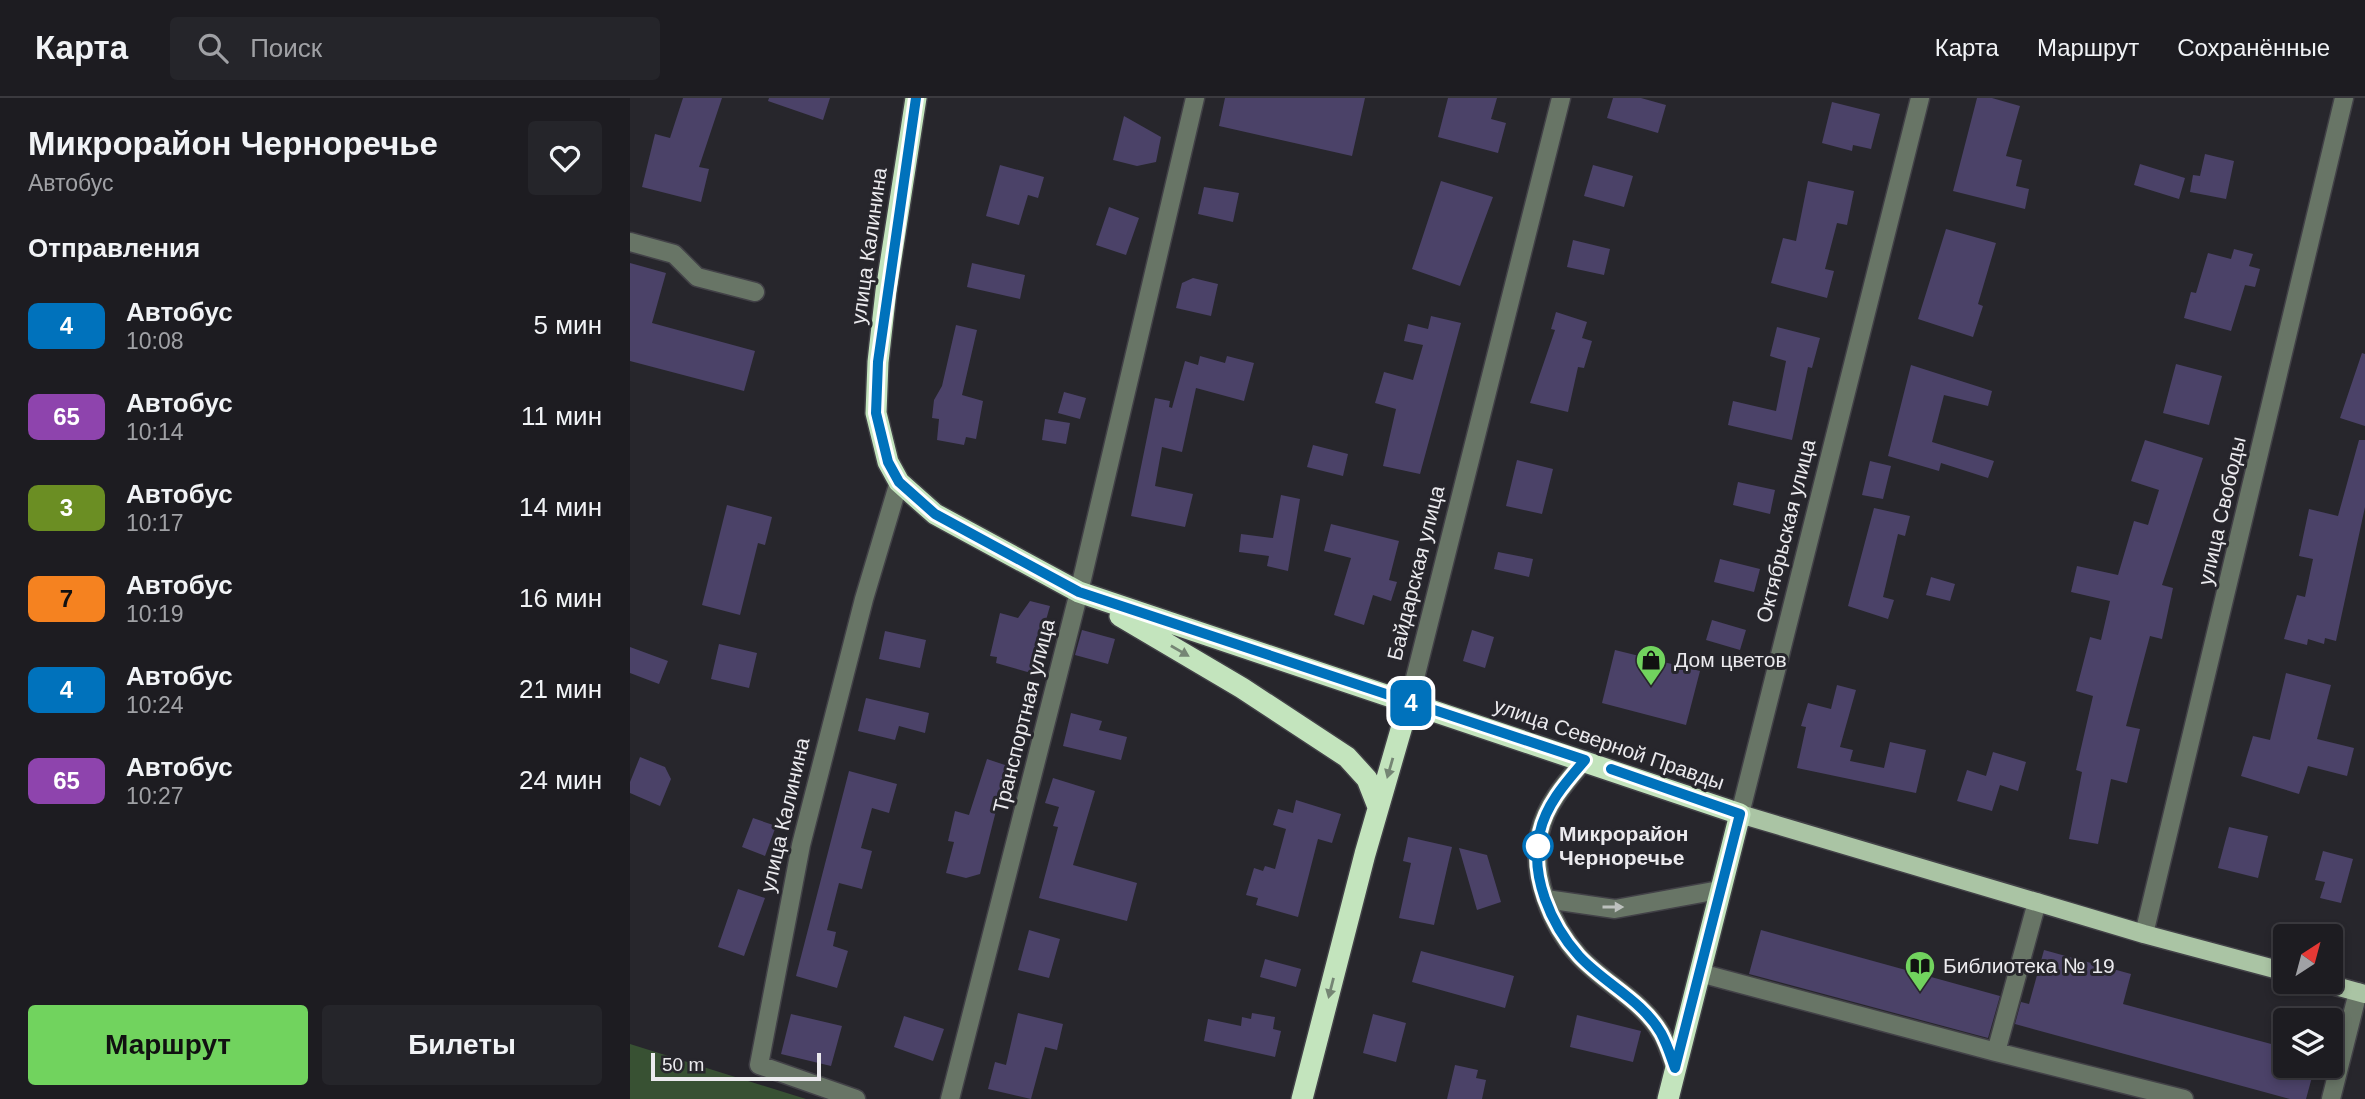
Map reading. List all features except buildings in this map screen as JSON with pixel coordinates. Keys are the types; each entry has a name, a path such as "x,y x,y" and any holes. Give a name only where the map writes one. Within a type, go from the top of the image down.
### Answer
{"highway":[{"name":"улица Калинина","path":"916,98 878,362 876,413 888,462 899,482 935,514"},
{"name":"улица Северной Правды","path":"935,514 1079,592 1740,814"},
{"path":"1079,592 1242,688 1347,757 1367,779 1378,807"},
{"name":"Байдарская улица","path":"1302,1099 1378,807 1409,702"},
{"name":"Октябрьская улица","path":"1668,1099 1740,814"}],"main road":[{"name":"улица Северной Правды","path":"1740,814 2144,934 2273,969"},
{"path":"2343,988 2361,993"}],"street":[{"name":"Транспортная улица","path":"950,1099 1079,592 1195,98"},
{"name":"Байдарская улица","path":"1409,702 1561,98"},
{"name":"Октябрьская улица","path":"1740,814 1920,98"},
{"name":"улица Свободы","path":"2144,934 2344,98"},
{"path":"630,242 674,254 697,277 755,292"},
{"name":"улица Калинина","path":"856,1099 760,1065 801,845 864,600 899,482"},
{"path":"1585,760 1556,795 1540,831 1537,864 1546,900 1561,932 1580,957 1645,1012 1662,1034 1675,1068"},
{"path":"1546,900 1615,909 1720,890"},
{"path":"1996,1052 2037,902"},
{"path":"1700,973 2184,1099"},
{"path":"2331,1099 2361,993"}],"green space":[{"path":"630,1044 806,1099 630,1099"}],"bus line":[{"name":"4","path":"916,98 886,291 878,362 876,413 888,462 899,482 935,514 1079,592 1585,760 1556,795 1540,831 1537,864 1546,900 1561,932 1580,957 1645,1012 1662,1034 1675,1068 1740,814 1611,769"}],"place":[{"name":"Дом цветов","path":"1651,687"},
{"name":"Микрорайон Черноречье","path":"1538,846"},
{"name":"Библиотека № 19","path":"1920,993"}]}
